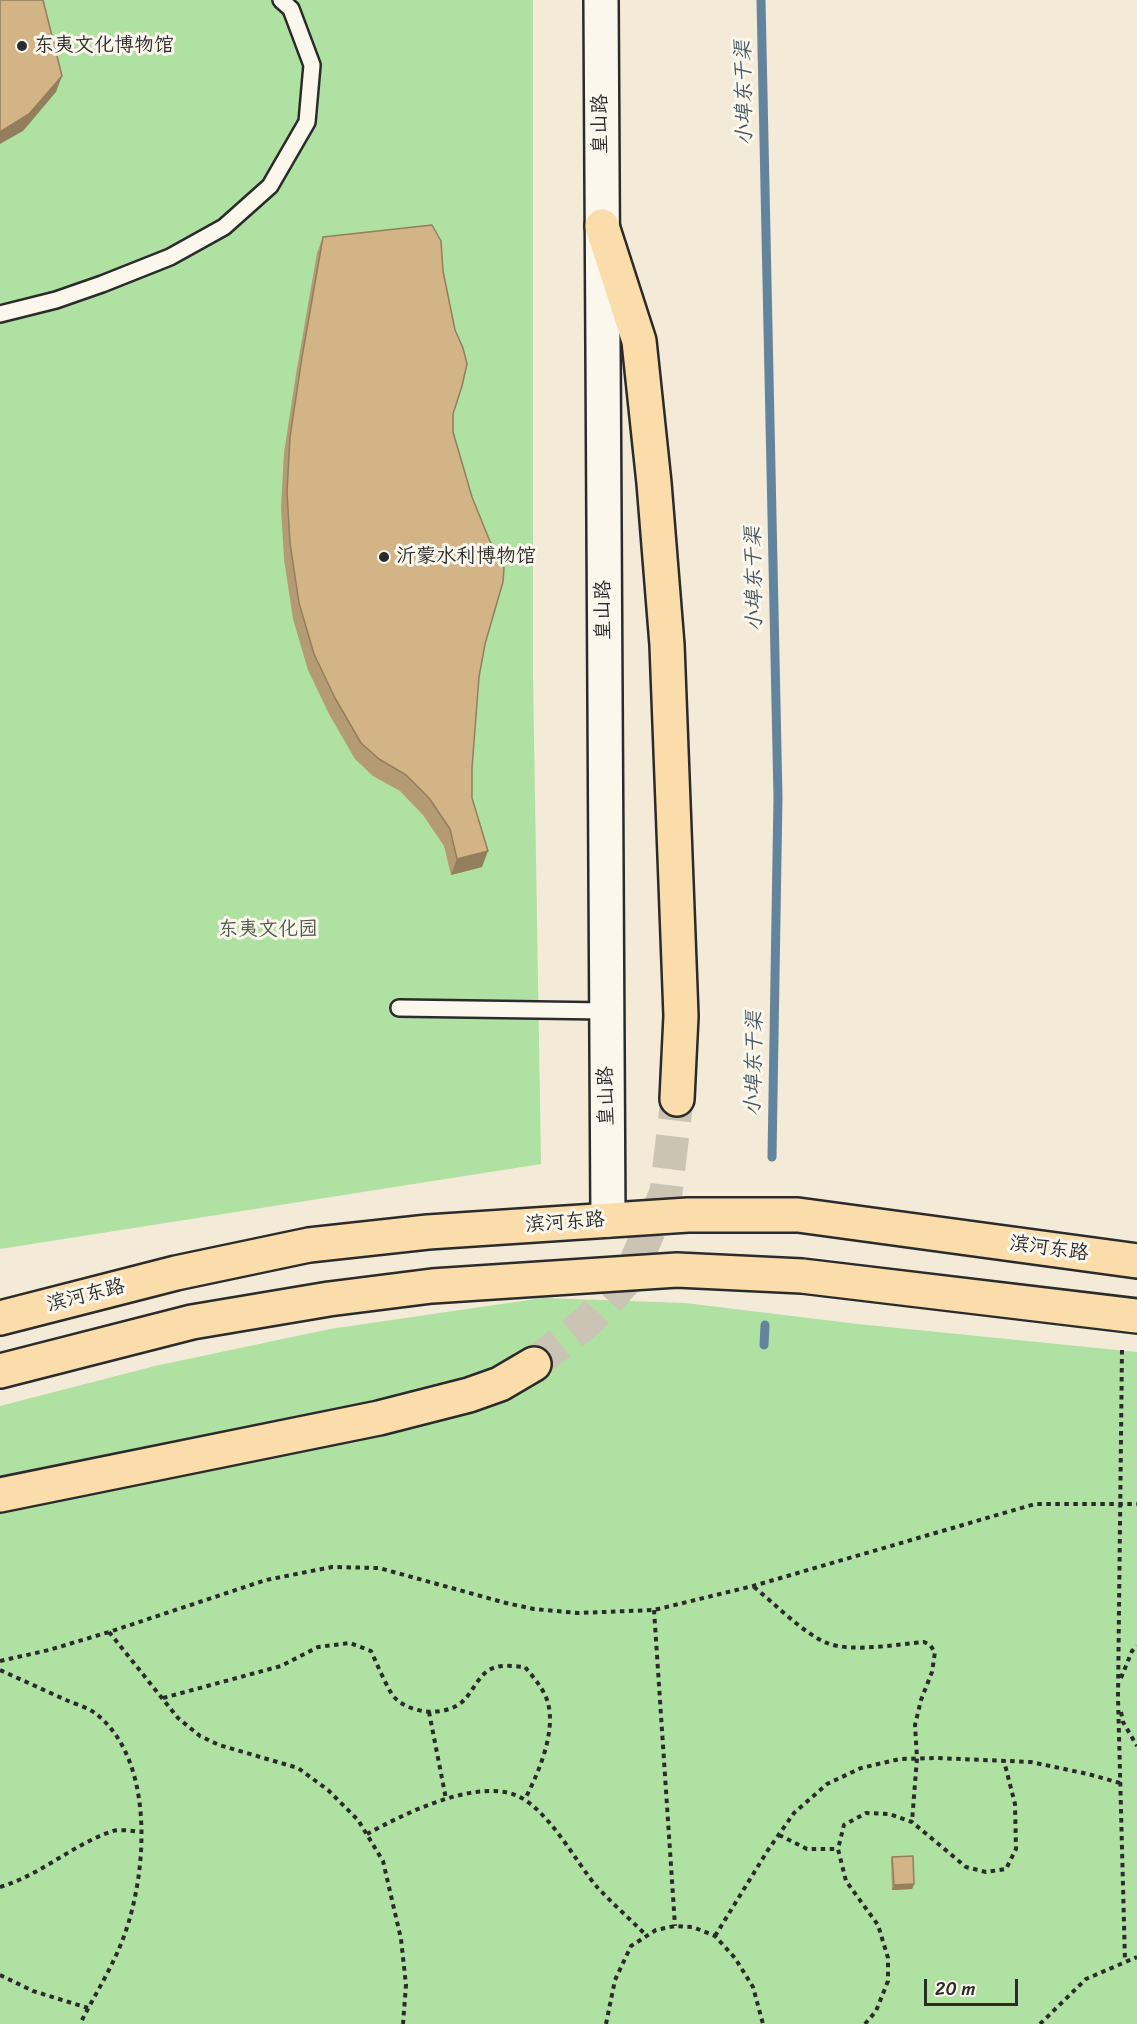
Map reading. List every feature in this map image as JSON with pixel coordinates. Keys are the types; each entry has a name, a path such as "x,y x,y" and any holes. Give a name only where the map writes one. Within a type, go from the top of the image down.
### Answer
{"main road":[{"name":"皇山路","path":"601,0 608,1220"},
{"path":"602,226 639,341 654,483 667,645 681,1016 677,1099"},
{"name":"滨河东路","path":"0,1318 176,1273 309,1245 428,1232 687,1215 798,1215 1137,1261"},
{"path":"0,1371 192,1322 329,1299 432,1286 676,1270 802,1276 1137,1316"},
{"path":"0,1495 379,1418 469,1395 500,1384 534,1364"}],"lane":[{"path":"0,314 65,297 170,257 224,227 270,186 307,122 312,65 291,9 281,0"},
{"path":"399,1008 606,1011"}],"path":[{"path":"1122,1350 1118,1697 1125,1961"},
{"path":"0,1661 49,1650 109,1632 266,1580 332,1567 379,1568 534,1609 578,1613 654,1610 753,1586 1035,1504 1137,1504"},
{"path":"753,1586 809,1632 828,1643 852,1647 924,1642 930,1645 934,1652 932,1672 921,1700 915,1725 917,1758 912,1822"},
{"path":"654,1610 675,1926"},
{"path":"109,1632 178,1718 200,1736 219,1745 298,1768 328,1790 358,1820 383,1861 401,1939 406,1985 403,2024"},
{"path":"164,1698 281,1666 318,1647 350,1644 371,1652 394,1696 411,1709 429,1712 452,1708 463,1701 486,1672 506,1665 525,1667 537,1681 548,1704 549,1730 539,1770 525,1799"},
{"path":"1137,1646 1121,1673 1118,1697 1122,1722 1137,1746"},
{"path":"0,1670 94,1712 110,1728 125,1750 135,1777 141,1813 141,1855 126,1928 118,1951 80,2024"},
{"path":"429,1712 446,1799"},
{"path":"715,1936 794,1813 827,1784 861,1768 900,1759 917,1758 1030,1762 1120,1783"},
{"path":"865,2024 876,2011 888,1982 888,1958 878,1925 846,1881 838,1849 844,1825 866,1813 889,1814 912,1822 966,1867 986,1872 1006,1869 1016,1850 1015,1804 1004,1761"},
{"path":"367,1834 407,1813 446,1799 482,1792 509,1793 525,1799 550,1823 597,1886 647,1936"},
{"path":"0,1887 40,1870 77,1848 116,1831 141,1832"},
{"path":"779,1835 807,1849 838,1849"},
{"path":"606,2024 615,1980 632,1946 656,1930 675,1926 693,1927 715,1936 735,1958 753,1987 763,2024"},
{"path":"1040,2024 1086,1979 1137,1957"},
{"path":"0,1975 33,1990 88,2008"}],"green space":[{"name":"东夷文化园","path":"0,0 533,0 533,676 541,1164 0,1249"},
{"path":"543,1298 685,1303 858,1324 1137,1352 1137,2024 0,2024 0,1406 155,1366 330,1329"}],"building":[{"name":"东夷文化博物馆","path":"0,0 43,0 62,76 29,114 0,132"},
{"name":"沂蒙水利博物馆","path":"432,225 441,241 443,271 455,330 467,364 453,414 453,432 472,497 504,568 503,582 485,644 479,677 472,768 472,798 488,851 457,859 450,829 429,798 406,775 379,759 361,743 335,698 314,654 299,603 290,543 287,492 290,437 323,237"},
{"path":"913,1856 914,1884 894,1885 892,1857"}],"waterway":[{"name":"小埠东干渠","path":"761,0 778,797 772,1157"},
{"name":"小埠东干渠","path":"764,1345 765,1325"}],"tunnel":[{"path":"534,1364 589,1320 629,1277 666,1192 677,1099"}],"place":[{"name":"东夷文化博物馆","path":"22,46"},
{"name":"沂蒙水利博物馆","path":"384,557"}]}
